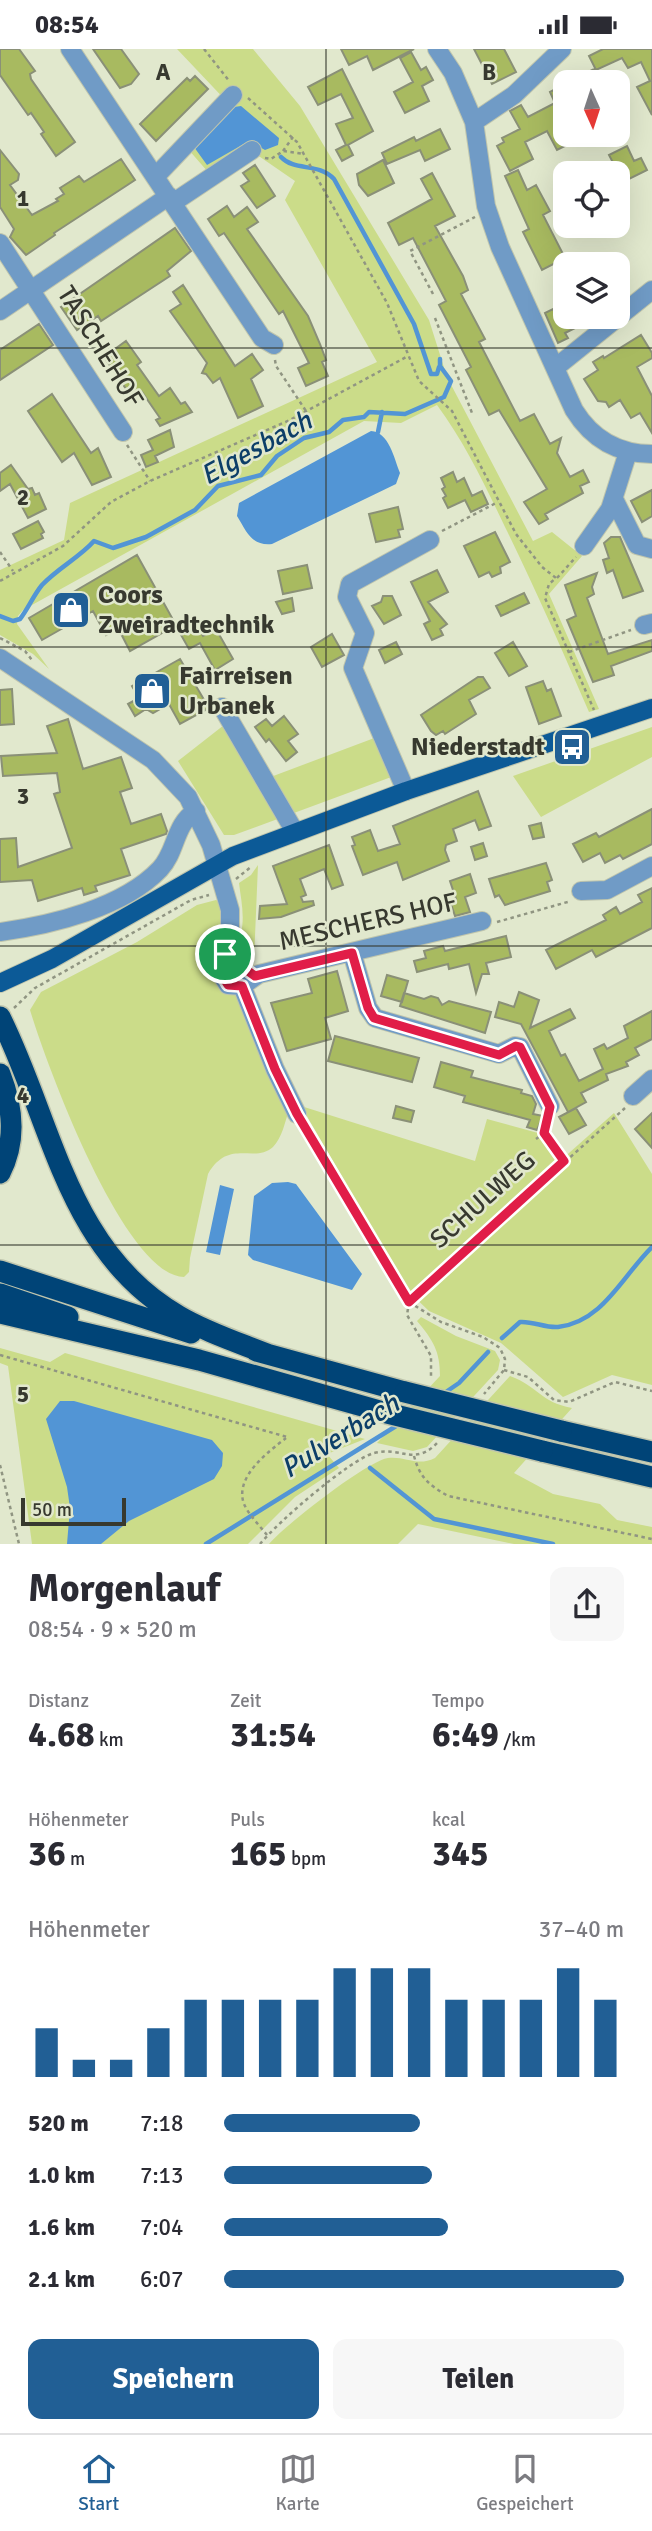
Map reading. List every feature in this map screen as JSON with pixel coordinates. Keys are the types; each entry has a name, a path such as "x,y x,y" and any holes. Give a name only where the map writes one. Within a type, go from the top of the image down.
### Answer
{"highway":[{"path":"7,1013 78,1204 99,1245 126,1276 177,1315 267,1354"},
{"path":"0,1074 12,1125 11,1144 0,1173"},
{"path":"0,1271 267,1354 405,1392 652,1452"},
{"path":"0,1294 199,1360"},
{"path":"0,1313 199,1360 387,1413 652,1477"}],"main road":[{"path":"0,983 52,959 218,864 406,791 652,708"}],"street":[{"path":"70,49 262,338 274,345"},
{"path":"437,49 453,73 474,122 488,211 500,247 584,427 609,445 628,452 652,454"},
{"path":"474,122 514,95 562,49"},
{"path":"156,176 239,95"},
{"path":"0,311 171,199 252,150"},
{"name":"TASCHEHOF","path":"0,243 123,432"},
{"path":"555,368 652,290"},
{"path":"584,546 605,519 628,452"},
{"path":"614,499 638,545 652,549"},
{"path":"406,791 354,668 365,633 347,597 350,584 430,540"},
{"path":"0,658 153,760 179,784 196,811 225,886 231,920 220,972 228,985 242,986 275,1069 297,1114"},
{"path":"222,707 295,832"},
{"path":"0,932 75,915 144,883 160,869 175,844 183,821 196,811"},
{"path":"580,891 607,890 652,866"},
{"name":"MESCHERS HOF","path":"242,986 258,974 482,922"},
{"path":"352,953 368,1008 374,1018 499,1055 520,1047 550,1107"},
{"path":"633,1095 652,1079"}],"path":[{"path":"204,49 239,95 293,137 305,155 314,177 387,303 419,381 442,401 468,440 516,534 542,567 556,578"},
{"path":"252,150 268,159 283,151 293,137"},
{"path":"283,151 305,155"},
{"path":"433,294 410,251 488,211"},
{"path":"435,318 472,414"},
{"path":"274,345 276,366 306,411"},
{"path":"0,581 13,571 63,546 111,502 150,481 237,445 306,411 409,355"},
{"path":"123,432 125,442 150,481"},
{"path":"430,540 445,529 498,502"},
{"path":"584,546 549,584 545,598 601,726"},
{"path":"0,552 13,571"},
{"path":"569,652 648,624"},
{"path":"7,1013 35,988 191,900 225,886"},
{"path":"482,922 500,922 567,904 580,891"},
{"name":"SCHULWEG","path":"409,1302 626,1107 633,1095"},
{"path":"536,1139 544,1133 550,1107"},
{"path":"297,1114 409,1302 407,1315 431,1356 431,1376"},
{"path":"544,1133 564,1161"},
{"path":"0,1355 287,1437 251,1471 242,1490 243,1501 249,1513 267,1535"},
{"path":"504,1370 528,1377 554,1400 569,1402 615,1382 652,1391"},
{"path":"414,1456 419,1474 430,1486 448,1496 652,1539"},
{"path":"0,1465 19,1544"}],"green space":[{"path":"177,49 253,49 300,106 429,320 447,377 533,541 552,532 582,556 549,594 599,709 589,712 490,496 466,449 437,405 401,423 364,421 23,610 18,616 17,624 49,669 33,654 0,635 0,570 64,540 70,503 377,362 285,200 295,181 250,150 208,172 188,149 231,106"},
{"path":"233,718 268,778 377,737 394,776 234,835 224,835 178,761"},
{"path":"652,727 652,757 541,817 513,776"},
{"path":"258,865 254,960 248,974 234,979 229,971 243,920 239,883 251,875"},
{"path":"216,900 220,902 224,919 220,950 289,1110 281,1135 273,1147 266,1152 224,1157 208,1174 189,1272 184,1277 161,1267 137,1242 113,1206 70,1118 30,1010 41,992 137,942 197,905"},
{"path":"301,1106 475,1161 487,1119 538,1133 560,1161 614,1113 652,1174 652,1385 612,1375 563,1397 501,1343 429,1311 408,1291"},
{"path":"421,1317 456,1336 495,1351 500,1360 498,1370 427,1447 413,1451 377,1443 440,1376 439,1360 434,1346 417,1321"},
{"path":"0,1348 50,1362 65,1353 365,1439 327,1454 339,1468 295,1497 248,1544 32,1544 8,1366 0,1363"},
{"path":"510,1376 553,1402 572,1408 514,1473 553,1494 600,1504 617,1520 652,1527 652,1544 514,1544 418,1524 398,1544 269,1544 326,1495 377,1462 388,1458 423,1462 435,1458"}],"water":[{"path":"241,106 279,138 278,145 265,150 249,141 207,165 194,147 234,107"},
{"path":"371,431 382,436 390,447 400,473 396,484 272,544 259,543 250,537 237,516 239,503"},
{"path":"272,1183 296,1184 362,1274 352,1290 253,1260 248,1255 254,1196"},
{"path":"220,1185 234,1189 220,1255 206,1252"},
{"path":"60,1401 74,1401 212,1440 223,1453 222,1466 214,1479 129,1521 101,1544 67,1544 70,1508 67,1487 46,1419"}],"building":[{"path":"0,49 19,49 35,71 30,74 31,79 75,142 56,156 31,113 28,115 0,75"},
{"path":"93,49 121,49 139,74 131,84 120,88"},
{"path":"341,49 414,49 373,70 367,56 349,65"},
{"path":"474,49 504,49 516,72 492,84"},
{"path":"603,49 652,49 652,115 637,87 650,81 641,62 628,68 622,58 596,70 589,56"},
{"path":"411,52 421,70 426,67 433,80 422,86 429,101 405,113 394,92 413,82 400,58"},
{"path":"342,69 373,131 348,145 353,155 342,161 336,150 346,145 336,124 353,118 341,94 318,105 308,87"},
{"path":"195,76 208,89 156,141 140,124 187,78 190,81"},
{"path":"553,104 553,142 547,131 525,142 533,159 510,171 497,146 504,142 502,138 520,129 510,111 521,105 528,117"},
{"path":"440,129 450,149 425,161 420,150 387,164 382,153 414,137 416,141"},
{"path":"627,147 634,161 641,158 647,170 630,178 630,161 612,161 609,155"},
{"path":"0,150 19,174 18,180 10,185 32,215 58,201 56,199 64,194 60,188 79,176 84,182 121,159 135,180 54,233 55,235 26,255 10,237 14,229 0,207"},
{"path":"383,160 394,183 368,196 359,185 357,174"},
{"path":"255,165 275,196 257,208 241,186 249,181 243,173"},
{"path":"518,170 527,190 536,185 550,211 543,215 562,252 553,252 553,264 542,270 523,232 529,229 505,176"},
{"path":"432,173 455,216 435,226 463,276 468,290 461,294 485,339 479,342 520,421 534,414 550,444 561,438 557,453 570,477 583,470 589,482 580,486 583,493 545,514 548,519 539,524 524,502 547,489 499,410 489,415 466,370 471,367 439,305 446,301 413,238 399,245 388,223 432,199 421,179"},
{"path":"227,206 234,217 247,207 258,222 247,229 308,316 326,360 322,362 328,376 306,386 298,368 309,363 283,311 279,314 224,233 219,236 208,219"},
{"path":"175,228 191,251 167,271 170,276 101,321 98,316 77,330 61,307"},
{"path":"183,285 235,366 252,354 263,370 251,379 263,406 238,418 220,378 213,383 202,373 207,363 170,311 181,304 173,292"},
{"path":"553,309 553,329 573,329 565,333 568,338 558,343 545,313"},
{"path":"39,324 53,345 0,380 0,350"},
{"path":"641,335 652,353 652,358 637,367 652,396 652,433 640,413 631,418 620,400 609,407 606,402 598,401 584,379 598,370 593,362"},
{"path":"126,341 141,362 137,365 159,396 170,388 181,404 185,402 192,412 160,426 156,420 160,418 142,392 133,399 104,357"},
{"path":"52,394 91,453 98,448 111,477 92,485 74,453 62,462 28,411"},
{"path":"170,430 174,447 155,456 158,462 146,467 141,455 153,450 148,440"},
{"path":"11,465 28,489 32,488 35,495 39,493 46,509 28,518 10,484 0,491 0,473"},
{"path":"453,472 457,482 464,478 472,496 482,491 488,504 471,512 465,500 448,508 443,498 446,496 441,478"},
{"path":"652,490 652,516 642,522 631,501"},
{"path":"398,507 403,529 398,530 400,537 376,542 369,514"},
{"path":"38,521 44,532 41,534 43,538 21,549 13,534"},
{"path":"495,532 510,562 500,567 501,573 492,577 489,572 479,577 464,546"},
{"path":"611,537 620,537 643,591 623,598 613,570 607,573 603,560 609,558 604,543"},
{"path":"137,555 176,625 130,651 118,628 106,635 93,611 42,640 29,618"},
{"path":"307,565 312,588 283,594 278,571"},
{"path":"437,570 448,592 428,602 447,624 440,629 443,635 432,640 424,624 430,621 411,582"},
{"path":"597,573 592,587 594,594 587,598 608,654 652,640 652,651 611,666 614,675 593,682 567,620 576,616 565,585"},
{"path":"524,593 529,603 501,616 496,606"},
{"path":"383,596 392,596 401,615 384,624 372,606 381,602"},
{"path":"292,598 294,611 282,614 276,602"},
{"path":"197,626 203,636 216,629 233,659 215,670 200,643 189,649 181,635"},
{"path":"332,634 344,655 322,667 311,647"},
{"path":"396,642 402,654 385,663 379,650"},
{"path":"513,642 527,666 509,676 495,653"},
{"path":"180,659 209,708 180,724 169,704 153,713 146,709 135,716 128,704 139,698 132,686"},
{"path":"478,677 483,677 490,688 469,700 476,714 445,734 443,731 436,735 421,715"},
{"path":"543,681 547,691 551,689 561,716 539,724 526,687"},
{"path":"12,689 14,724 0,725 0,690"},
{"path":"284,716 298,734 288,741 297,752 286,761 269,739 266,742 255,727 266,719 272,726"},
{"path":"68,719 83,769 121,757 132,788 120,792 131,824 161,814 167,831 166,834 121,849 130,875 95,886 97,891 84,895 82,888 38,901 32,880 0,882 0,839 16,838 18,867 72,848 54,794 60,792 57,773 3,776 1,756 57,753 47,726"},
{"path":"478,791 491,826 479,830 475,820 453,829 457,841 446,845 449,861 403,880 397,862 363,875 352,846 355,845 352,837 370,830 378,851 400,844 393,826"},
{"path":"652,809 652,844 623,859 620,855 605,863 600,853 583,862 573,844 596,833 599,837"},
{"path":"541,823 544,837 533,839 529,826"},
{"path":"483,843 487,856 475,860 471,847"},
{"path":"329,845 343,885 332,889 324,869 300,879 306,895 301,897 303,902 313,901 314,905 281,917 259,919 260,906 287,904 273,866"},
{"path":"546,863 552,880 547,882 550,891 505,905 499,895 495,897 489,879"},
{"path":"470,874 476,893 465,897 470,912 455,916 450,901 456,899 450,881"},
{"path":"652,888 652,928 596,957 592,950 556,969 546,950 606,920 603,915 616,907 620,914 642,902 638,895"},
{"path":"506,936 511,957 486,963 489,974 482,974 476,993 469,964 449,969 448,964 417,972 414,961 426,958 424,951 443,946 445,951"},
{"path":"337,971 348,1011 325,1018 331,1039 287,1051 271,1003 312,993 308,979"},
{"path":"387,975 408,981 402,1002 381,996"},
{"path":"519,992 539,1000 530,1028 570,1009 575,1018 549,1031 561,1056 565,1054 579,1081 603,1069 594,1049 604,1044 607,1049 628,1038 624,1026 652,1011 652,1039 635,1048 639,1055 626,1062 628,1066 606,1074 608,1080 581,1093 586,1102 568,1112 521,1024 495,1017 499,1002 514,1007"},
{"path":"404,993 424,999 431,996 438,998 442,1005 449,1001 491,1012 485,1033 400,1006"},
{"path":"335,1036 419,1058 412,1082 328,1061"},
{"path":"441,1062 473,1071 471,1077 522,1090 521,1093 532,1096 536,1104 533,1114 543,1116 537,1130 527,1127 530,1120 463,1102 465,1096 434,1087"},
{"path":"396,1106 414,1111 411,1122 393,1118"},
{"path":"576,1108 586,1125 569,1134 559,1117"},
{"path":"652,1113 652,1148 635,1129"}],"waterway":[{"path":"281,157 287,162 321,171 334,179 414,324 431,374 437,374 439,367"},
{"name":"Elgesbach","path":"0,616 13,621 20,619 42,585 94,541 113,548 146,537 195,510 218,486 261,475 277,456 304,438 329,432 343,420 364,417 369,412 405,414 444,397 451,381 440,366 440,359"},
{"path":"378,432 382,412"},
{"name":"Pulverbach","path":"502,1338 520,1322 558,1327 588,1316 611,1296 652,1247"},
{"name":"Pulverbach","path":"443,1394 459,1383 488,1352"},
{"name":"Pulverbach","path":"206,1544 401,1423"},
{"path":"370,1468 434,1519 553,1544"}],"place":[{"name":"Coors Zweiradtechnik","path":"71,610"},
{"name":"Fairreisen Urbanek","path":"152,691"},
{"name":"Niederstadt","path":"572,747"}],"route":[{"path":"352,953 370,1014 374,1018 499,1055 516,1046 520,1047 550,1107 544,1133 564,1161 409,1302 297,1114 275,1069 242,986 228,985 222,979 220,972 225,954 255,976 352,953"}]}
